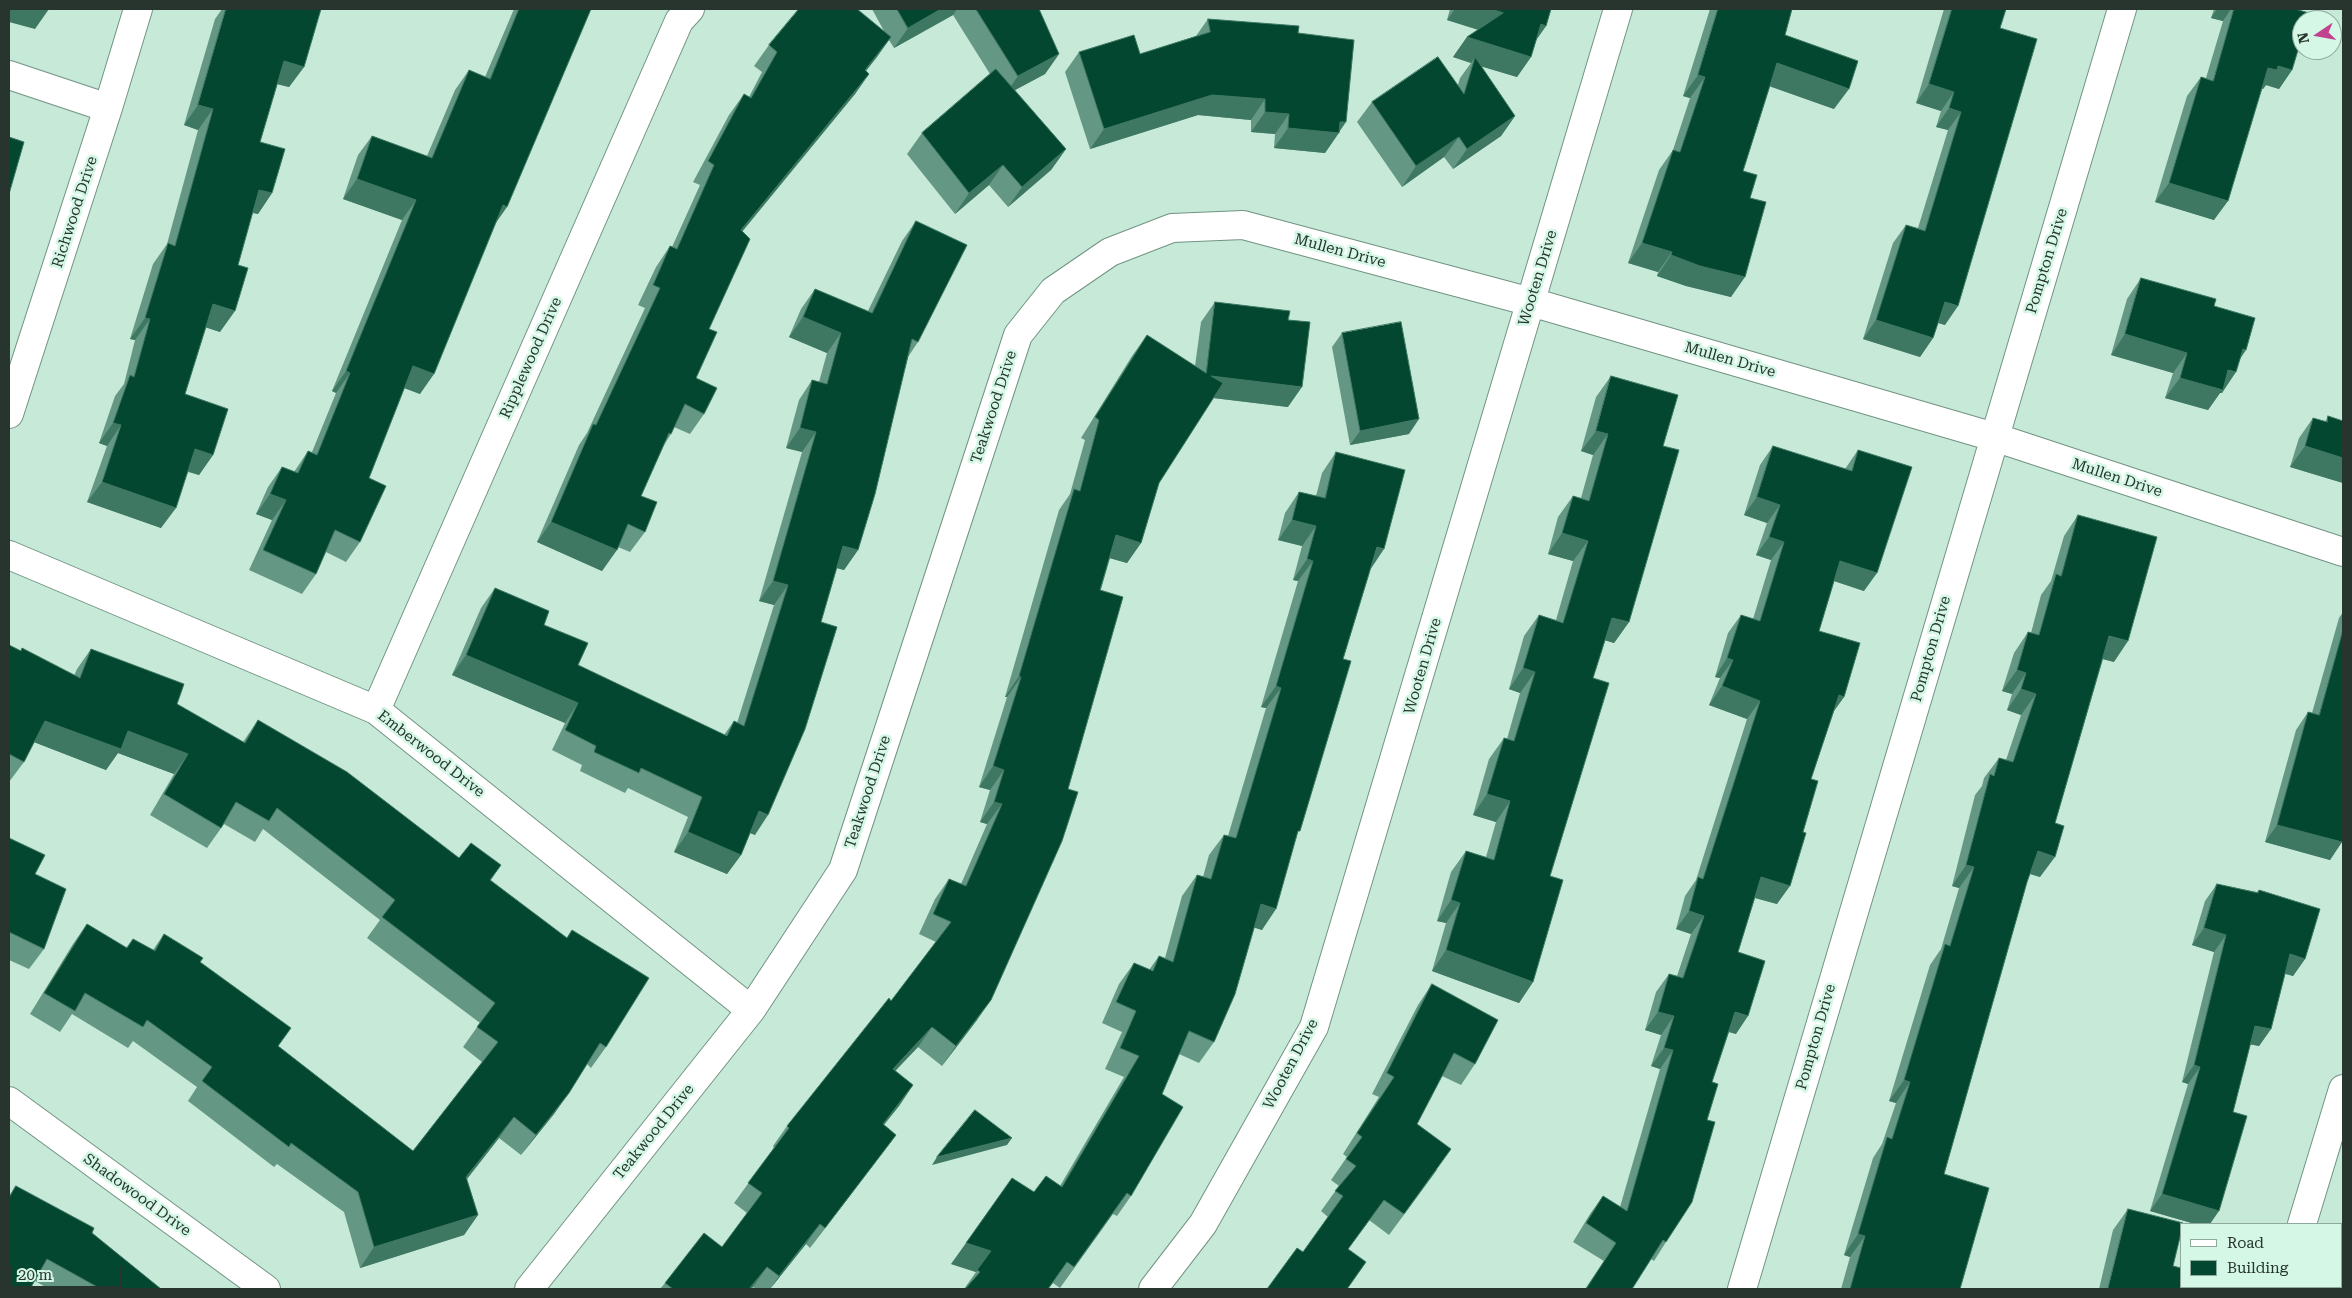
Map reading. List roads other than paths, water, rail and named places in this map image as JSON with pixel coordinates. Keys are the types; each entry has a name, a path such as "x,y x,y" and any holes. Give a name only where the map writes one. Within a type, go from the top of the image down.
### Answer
{"street":[{"name":"Richwood Drive","path":"9,414 138,9"},
{"name":"Ripplewood Drive","path":"376,710 679,21 690,9"},
{"name":"Wooten Drive","path":"1153,1289 1203,1224 1314,1027 1618,9"},
{"name":"Pompton Drive","path":"1742,1289 2122,9"},
{"path":"9,75 108,108"},
{"name":"Mullen Drive","path":"1110,252 1172,228 1243,225 1531,302 1994,437 2343,552"},
{"name":"Teakwood Drive","path":"529,1289 751,1010 843,870 1018,335 1053,291 1110,252"},
{"name":"Emberwood Drive","path":"9,555 376,710 751,1010"},
{"path":"2302,1223 2343,1089"},
{"name":"Shadowood Drive","path":"9,1101 266,1289"}]}
